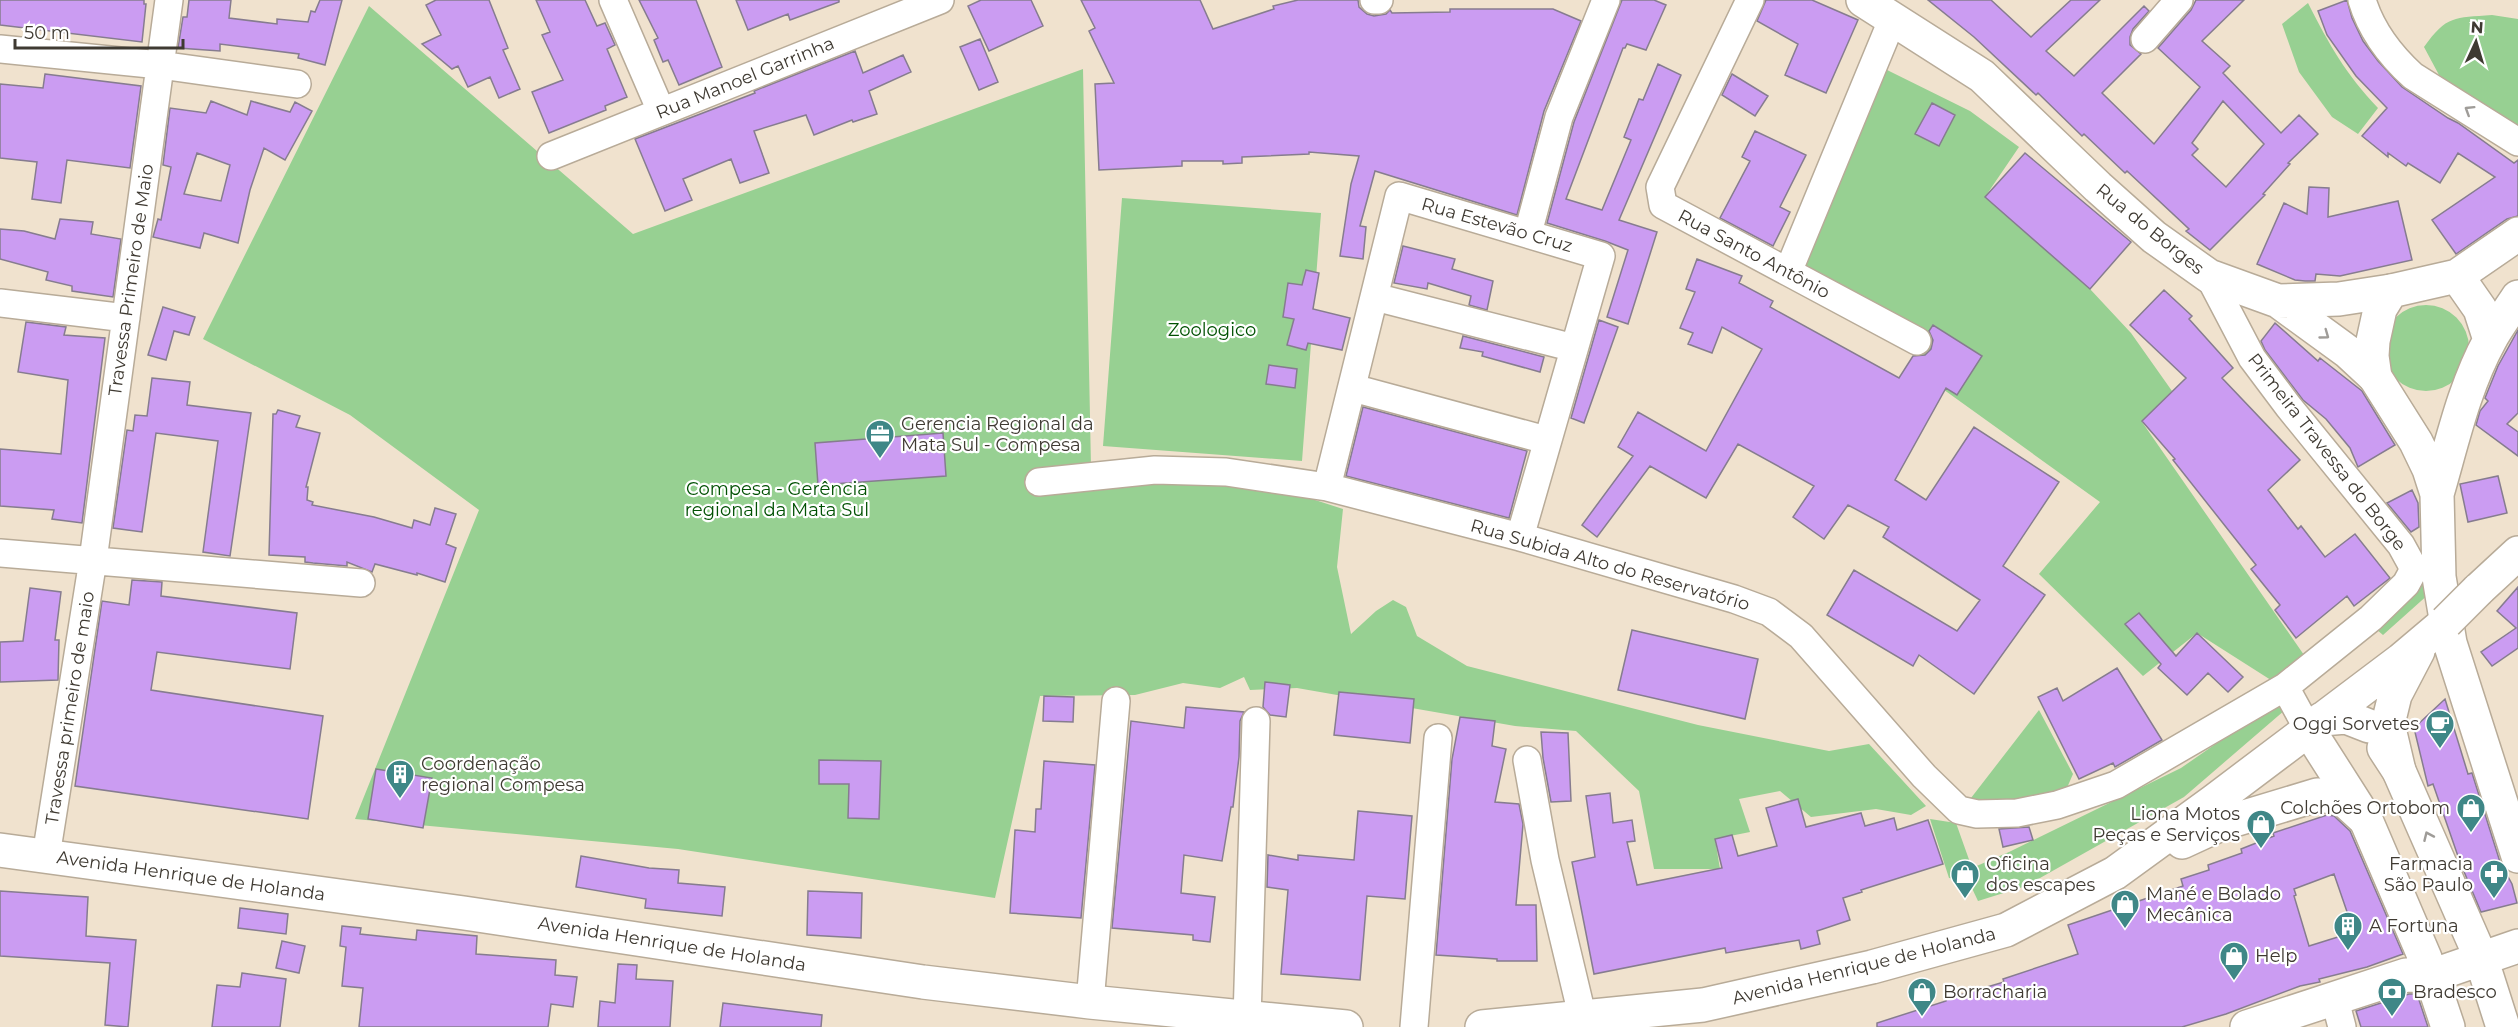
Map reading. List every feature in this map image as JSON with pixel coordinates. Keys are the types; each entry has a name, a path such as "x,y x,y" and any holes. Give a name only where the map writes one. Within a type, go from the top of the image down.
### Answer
{"main road":[{"name":"Rua do Borges","path":"1863,0 1982,76 2146,230 2209,276 2277,301 2339,299 2391,291 2457,276 2518,234"},
{"path":"2457,276 2480,309 2490,340"},
{"path":"2375,377 2372,356 2373,341 2380,309 2391,291"},
{"path":"2437,494 2461,413 2490,340 2518,297"},
{"path":"2277,301 2348,352 2375,377 2407,426 2429,469 2437,494 2439,577 2450,643 2518,856"},
{"path":"2407,426 2433,427 2446,424 2461,413"},
{"name":"Avenida Henrique de Holanda","path":"1482,1027 1583,1019 1703,1005 1787,988 1958,945 2006,930 2115,873 2214,801 2425,640 2478,590 2516,549"},
{"path":"2399,771 2388,724 2396,695 2425,640"},
{"path":"2350,698 2399,771 2477,949 2503,1027"},
{"path":"2369,726 2346,717 2315,724 2366,820 2421,970 2448,1027"},
{"path":"2115,873 2221,824 2317,795 2342,798 2366,820"},
{"name":"Avenida Henrique de Holanda","path":"0,850 464,913 923,982 1247,1019 1346,1027"},
{"path":"2247,1027 2339,1013 2421,970 2477,949 2518,925"},
{"path":"2477,949 2518,946"}],"street":[{"name":"Travessa Primeiro de Maio","path":"93,560 169,0"},
{"path":"613,0 661,111"},
{"name":"Rua Manoel Garrinha","path":"551,156 940,0"},
{"path":"1374,0 1379,0"},
{"path":"1528,233 1559,117 1606,0"},
{"name":"Rua Santo Antônio","path":"1750,0 1660,187 1663,205 1917,340"},
{"path":"2145,39 2179,0"},
{"path":"2362,0 2378,33 2395,57 2413,76 2518,142"},
{"path":"1788,272 1893,18"},
{"path":"0,49 160,65 297,84"},
{"name":"Rua Estevão Cruz","path":"1327,487 1399,196 1601,256 1546,440 1520,537"},
{"name":"Primeira Travessa do Borge","path":"2209,276 2252,358 2401,545 2412,565 2412,573 2406,584 2392,598 2285,687"},
{"path":"1375,297 1574,348"},
{"path":"0,303 126,318"},
{"path":"1353,388 1546,440"},
{"name":"Rua Subida Alto do Reservatório","path":"1039,482 1155,470 1226,472 1327,487 1520,537 1734,599 1769,612 1801,636 1924,776 1959,810 1977,814 2017,813 2057,805 2116,785 2285,687"},
{"path":"0,553 361,584"},
{"name":"Travessa primeiro de maio","path":"46,856 93,560"},
{"path":"2285,687 2315,724"},
{"path":"1090,1002 1116,701"},
{"path":"1247,1019 1256,721"},
{"path":"1414,1027 1438,738"},
{"path":"1527,760 1545,860 1583,1019"}],"green space":[{"path":"2308,3 2339,58 2356,83 2378,108 2358,134 2332,117 2299,72 2282,24"},
{"name":"Compesa - Gerência regional da Mata Sul","path":"369,6 633,234 1083,69 1091,467 1098,489 1190,480 1281,489 1343,509 1337,567 1351,634 1376,611 1393,600 1406,607 1417,636 1467,666 1698,725 1829,751 1869,744 1926,806 1911,815 1876,809 1811,817 1780,791 1739,799 1750,832 1715,839 1720,869 1654,869 1639,791 1576,731 1515,726 1297,688 1250,690 1244,677 1220,688 1183,683 1135,695 1040,696 995,898 678,849 355,819 479,510 350,415 203,339"},
{"path":"2492,15 2518,19 2518,132 2439,75 2424,47 2439,29 2452,20"},
{"path":"1881,67 1970,111 2019,147 1985,197 2090,289 2131,333 2172,391 2142,422 2304,655 2274,682 2197,633 2143,676 2039,574 2100,502 1908,364 1927,335 1802,266"},
{"name":"Zoologico","path":"1122,198 1321,213 1302,461 1103,446"},
{"path":"2426,305 2450,312 2462,324 2469,348 2462,372 2450,384 2426,391 2402,384 2390,372 2383,348 2390,324 2402,312"},
{"path":"2427,569 2430,593 2383,635 2376,629"},
{"path":"2279,700 2285,710 2184,797 2026,886 1978,901 1969,882 1949,878 1930,819 1956,823 1972,868 2181,768"},
{"path":"2039,710 2073,774 2066,790 2019,800 1995,801 1971,798"}],"building":[{"path":"0,0 144,0 146,4 142,42 0,25"},
{"path":"189,0 231,0 229,18 277,24 277,19 308,22 311,11 315,12 320,0 342,0 325,65 298,58 299,54 220,44 220,51 178,48 183,17 187,17"},
{"path":"436,0 489,0 508,48 503,50 520,89 499,98 490,77 468,87 458,66 452,69 422,44 441,35 426,5"},
{"path":"536,0 585,0 597,26 605,23 615,45 607,49 627,97 605,106 606,110 549,133 532,92 563,80 542,35 550,32"},
{"path":"639,0 696,0 722,67 679,85 668,60 663,62 654,40 658,38"},
{"path":"736,0 839,0 839,2 790,20 788,14 748,30"},
{"path":"981,0 1031,0 1043,26 989,51 968,6"},
{"path":"1081,0 1200,0 1213,29 1274,9 1273,6 1298,0 1358,0 1359,7 1367,14 1374,16 1386,14 1390,10 1392,13 1450,12 1450,9 1553,9 1581,21 1544,111 1517,215 1375,171 1360,226 1366,227 1363,259 1340,256 1351,184 1359,156 1309,152 1309,154 1242,157 1242,163 1182,161 1182,166 1099,170 1095,84 1114,83 1089,31 1095,28"},
{"path":"1622,0 1654,0 1666,5 1646,50 1627,44 1623,48 1566,199 1602,210 1631,140 1624,137 1639,99 1643,100 1658,64 1681,75 1619,220 1657,232 1628,324 1607,317 1628,250 1547,223 1574,122"},
{"path":"1766,0 1812,0 1858,20 1826,93 1785,75 1798,44 1757,21"},
{"path":"1928,0 1991,0 2031,37 2071,0 2100,0 2046,51 2074,76 2144,6 2149,11 2133,29 2130,37 2130,45 2141,54 2102,93 2154,144 2200,87 2158,48 2191,10 2196,0 2244,0 2202,41 2230,66 2223,73 2281,133 2299,115 2318,134 2288,163 2290,164 2263,194 2265,195 2210,250 2186,231 2189,229 2127,171 2125,173 2084,134 2082,136 2038,93 2036,95 1974,37","holes":["2223,101 2264,144 2226,187 2192,155 2198,149 2192,143"]},
{"path":"2347,0 2352,18 2363,41 2402,87 2514,163 2518,160 2518,216 2507,219 2456,254 2432,220 2495,177 2458,153 2440,183 2408,163 2406,166 2388,153 2388,157 2362,136 2387,108 2356,76 2327,35 2318,11"},
{"path":"980,39 998,82 979,90 960,47"},
{"path":"855,51 863,73 903,55 911,72 869,91 877,114 853,122 852,120 814,135 806,115 754,131 769,173 740,183 731,159 683,179 692,200 665,211 635,139 755,93 754,91"},
{"path":"45,74 141,86 130,168 67,160 61,203 32,199 37,162 0,158 0,84 43,88"},
{"path":"1732,74 1768,96 1755,116 1722,95"},
{"path":"211,101 247,115 251,101 290,112 295,102 312,111 285,160 264,148 250,190 238,243 204,233 200,248 153,237 158,219 161,220 171,167 163,165 170,108 206,113","holes":["197,153 230,165 221,201 184,194"]},
{"path":"1932,103 1955,115 1939,146 1915,134"},
{"path":"1755,131 1806,155 1780,207 1790,212 1773,246 1720,218 1750,161 1742,157"},
{"path":"2025,153 2131,242 2090,289 1985,197"},
{"path":"2309,187 2329,188 2328,217 2398,201 2412,260 2340,276 2316,274 2315,281 2295,280 2257,264 2284,203 2307,214"},
{"path":"60,219 93,222 91,234 121,239 113,297 72,291 72,286 46,280 48,272 0,259 0,229 24,231 55,239"},
{"path":"1403,246 1455,259 1452,269 1493,281 1487,310 1469,305 1471,296 1428,283 1427,289 1394,283"},
{"path":"1697,259 1742,276 1739,283 1773,301 1770,307 1899,378 1913,356 1925,355 1931,349 1933,340 1929,331 1933,325 1982,356 1957,395 1946,388 1895,480 1926,500 1974,427 2059,482 2003,566 2045,595 1974,694 1919,655 1913,666 1827,615 1854,570 1957,631 1980,600 1883,537 1889,527 1848,505 1824,539 1793,517 1814,486 1738,444 1706,498 1650,466 1597,537 1582,525 1633,456 1618,447 1638,412 1706,451 1762,349 1722,327 1712,353 1688,344 1693,333 1680,328 1695,292 1686,289"},
{"path":"1306,270 1319,273 1313,309 1350,318 1342,350 1308,343 1306,350 1287,345 1294,319 1283,317 1288,283 1302,285"},
{"path":"2164,290 2192,316 2189,319 2233,368 2222,378 2300,460 2268,490 2298,529 2301,526 2325,557 2355,534 2390,578 2354,606 2347,596 2296,638 2275,610 2280,605 2251,569 2256,565 2173,460 2175,459 2142,421 2186,378 2130,325"},
{"path":"163,307 195,317 189,335 174,331 166,360 148,355"},
{"path":"1599,320 1618,327 1584,423 1571,418"},
{"path":"26,322 66,327 64,335 105,338 82,523 52,519 54,510 0,506 0,449 61,454 68,380 18,372"},
{"path":"2275,323 2318,361 2320,358 2362,391 2395,445 2358,467 2350,448 2326,419 2303,400 2265,350 2261,341"},
{"path":"2518,330 2518,413 2507,424 2518,432 2518,456 2476,425 2480,411 2488,401 2485,398 2498,366"},
{"path":"1463,336 1544,357 1540,372 1482,356 1483,352 1460,348"},
{"path":"1269,365 1297,369 1295,388 1266,384"},
{"path":"152,378 190,382 187,405 251,413 230,556 203,552 218,441 156,433 142,532 113,528 127,430 133,431 135,415 147,416"},
{"path":"1363,407 1527,451 1509,518 1346,476"},
{"path":"278,410 300,416 296,427 320,433 306,487 308,487 307,500 313,502 312,505 374,517 412,528 414,520 430,525 435,508 456,514 446,544 456,548 445,582 375,564 372,572 347,562 347,566 313,563 305,562 305,557 269,555 273,414 276,414"},
{"name":"Gerencia Regional da Mata Sul - Compesa","path":"943,433 946,476 818,485 815,443"},
{"path":"2498,476 2507,513 2468,522 2460,484"},
{"path":"2412,490 2418,503 2419,527 2411,532 2387,503"},
{"path":"132,580 162,582 161,596 297,613 290,669 157,652 151,690 323,716 308,819 75,786 102,601 129,605"},
{"path":"2518,587 2518,648 2492,666 2481,652 2516,628 2497,611"},
{"path":"30,588 61,592 55,640 59,640 58,680 0,682 0,642 23,641"},
{"path":"2139,613 2176,656 2197,633 2243,677 2228,692 2208,673 2187,695 2158,668 2161,664 2125,624"},
{"path":"1632,630 1758,659 1745,719 1618,690"},
{"path":"2117,668 2162,740 2115,767 2113,763 2079,779 2038,697 2057,688 2063,701"},
{"path":"1265,682 1290,685 1286,717 1270,715 1263,707"},
{"path":"1339,692 1414,699 1410,743 1334,735"},
{"path":"1044,696 1074,697 1073,722 1043,721"},
{"path":"2445,699 2468,774 2472,773 2500,862 2512,884 2517,903 2481,912 2460,862 2433,784 2428,786 2414,728"},
{"path":"1186,707 1244,712 1240,721 1239,757 1233,807 1231,807 1222,861 1184,855 1181,893 1215,897 1210,942 1193,940 1193,935 1112,928 1131,721 1184,728"},
{"path":"1460,717 1495,721 1492,746 1506,749 1495,802 1519,804 1523,824 1516,905 1536,905 1537,961 1497,961 1497,959 1436,955 1452,759"},
{"path":"1541,732 1568,733 1571,801 1551,802"},
{"path":"819,760 881,761 879,819 848,818 849,784 819,784"},
{"path":"1044,761 1095,765 1081,918 1010,913 1015,830 1035,832 1036,809 1041,809"},
{"name":"Coordenação regional Compesa","path":"376,769 432,778 423,828 368,819"},
{"path":"1610,793 1613,823 1632,820 1635,841 1627,842 1637,885 1722,868 1715,839 1732,835 1738,856 1777,846 1766,808 1798,799 1806,827 1861,813 1865,826 1894,818 1897,830 1928,820 1943,864 1843,898 1850,920 1817,931 1820,944 1801,949 1799,940 1726,953 1725,948 1594,974 1572,862 1595,857 1586,796"},
{"path":"1358,811 1412,816 1405,899 1367,896 1360,980 1281,974 1288,890 1267,887 1268,855 1298,860 1298,855 1354,860"},
{"path":"2327,815 2334,816 2350,831 2403,954 2367,967 2319,979 2320,982 2300,986 2226,1014 2182,1027 1877,1027 1877,1023 2004,982 2003,979 2078,954 2068,925 2183,886 2181,879 2209,870 2208,865 2242,853 2241,849 2274,836 2273,833","holes":["2334,874 2354,932 2309,946 2294,889"]},
{"path":"2029,827 2033,840 2003,847 1999,829"},
{"path":"581,856 649,868 679,870 678,883 725,887 722,916 645,908 646,899 576,887"},
{"path":"0,891 88,897 86,936 136,940 128,1027 105,1025 110,963 0,956"},
{"path":"808,891 862,893 861,938 807,935"},
{"path":"240,908 288,914 286,934 238,928"},
{"path":"342,926 361,928 360,934 416,940 417,930 477,936 476,954 556,960 555,975 577,977 573,1007 551,1004 548,1027 359,1027 363,988 342,986 346,947 340,946"},
{"path":"282,941 305,946 299,973 276,968"},
{"path":"618,964 637,965 636,979 673,981 670,1027 598,1027 600,1001 615,1003"},
{"path":"242,973 286,979 280,1027 212,1027 217,985 240,987"},
{"name":"Bradesco","path":"2409,994 2417,994 2428,1027 2361,1027 2356,1011"},
{"path":"723,1003 822,1015 821,1027 720,1027"}],"place":[{"name":"Gerencia Regional da Mata Sul - Compesa","path":"880,460"},
{"name":"Oggi Sorvetes","path":"2440,750"},
{"name":"Coordenação regional Compesa","path":"400,800"},
{"name":"Colchões Ortobom","path":"2471,834"},
{"name":"Liona Motos Peças e Serviços","path":"2261,850"},
{"name":"Oficina dos escapes","path":"1965,900"},
{"name":"Farmacia São Paulo","path":"2494,900"},
{"name":"Mané e Bolado Mecânica","path":"2125,930"},
{"name":"A Fortuna","path":"2348,952"},
{"name":"Help","path":"2234,982"},
{"name":"Borracharia","path":"1922,1018"},
{"name":"Bradesco","path":"2392,1018"}]}
